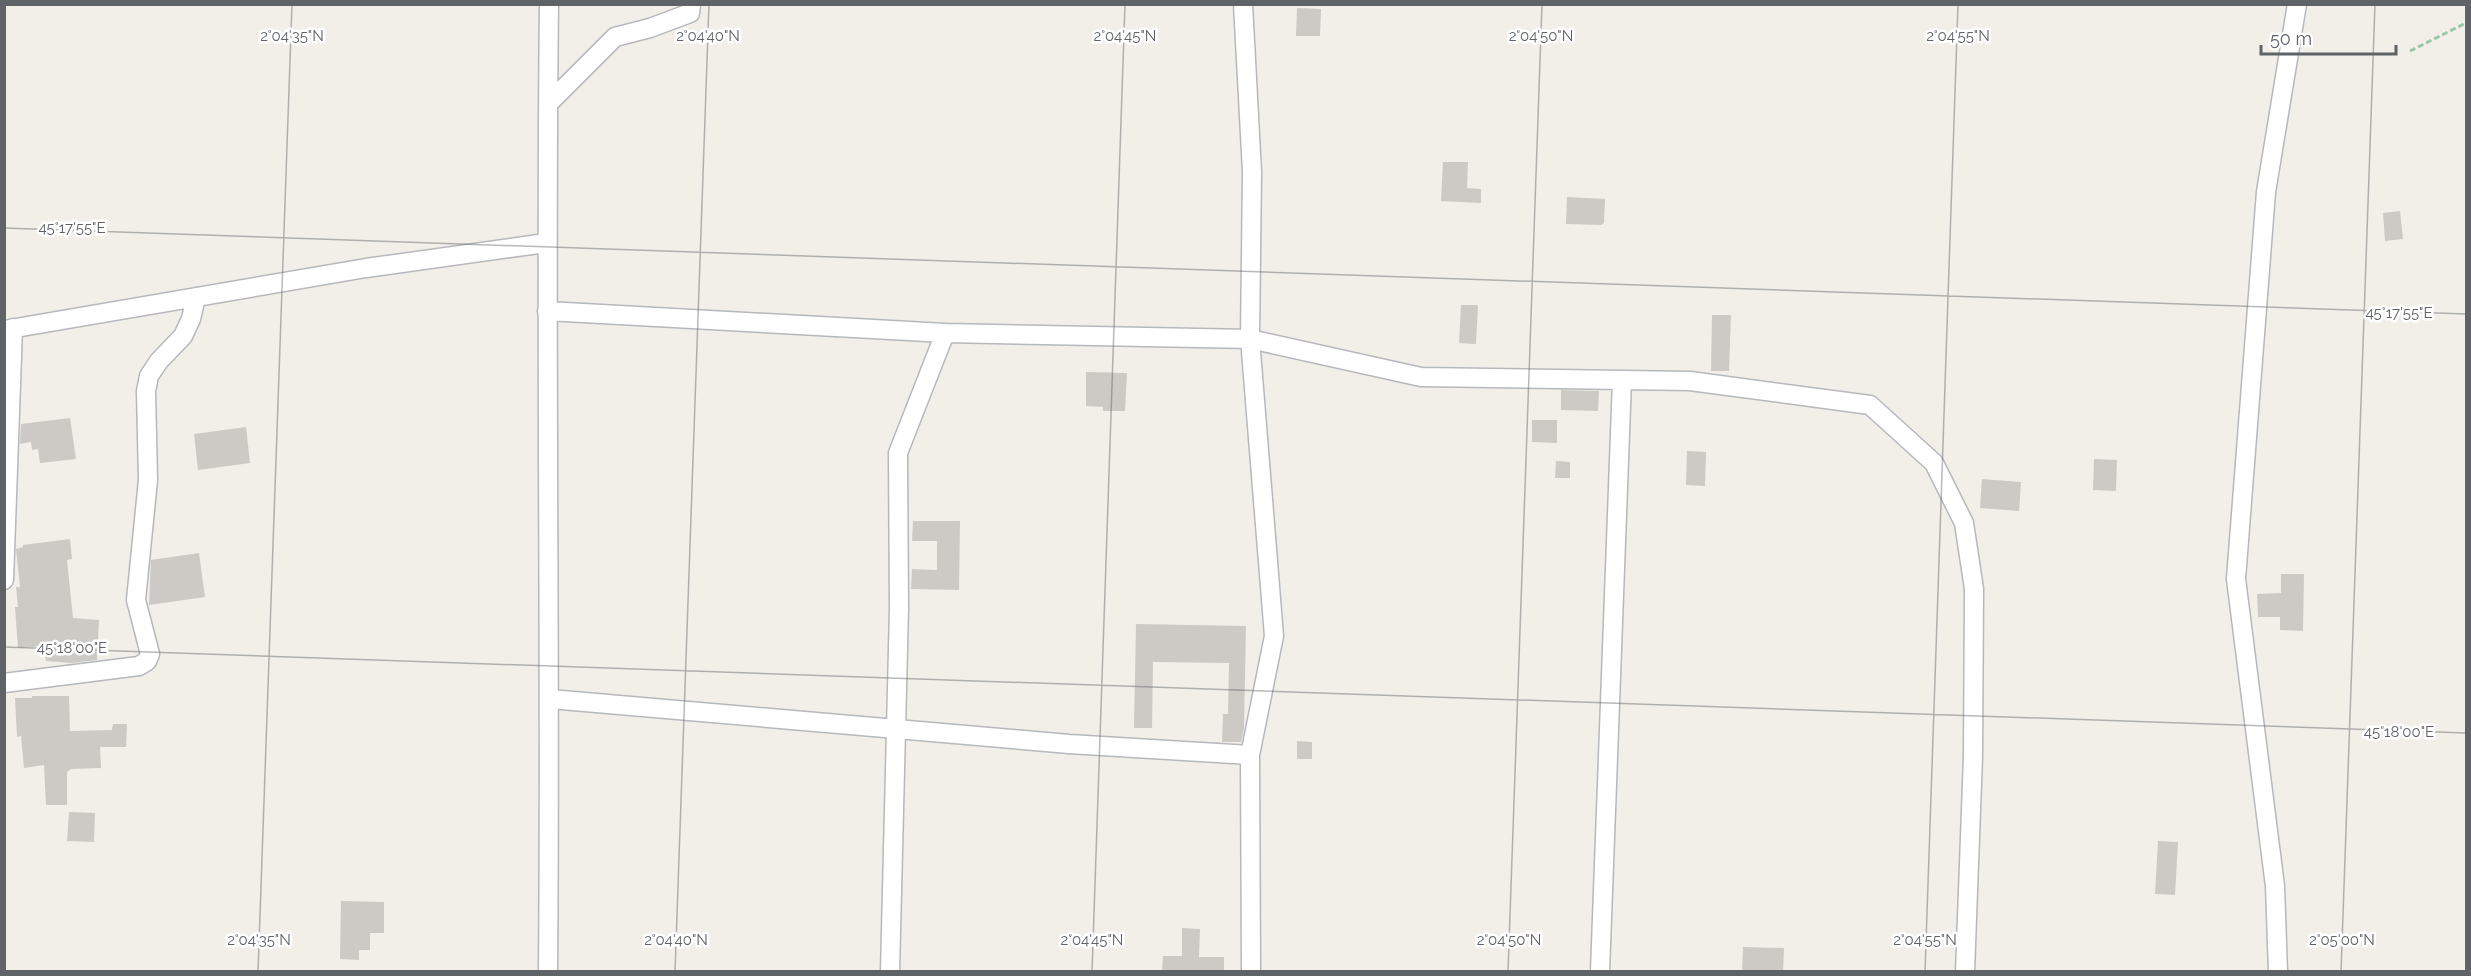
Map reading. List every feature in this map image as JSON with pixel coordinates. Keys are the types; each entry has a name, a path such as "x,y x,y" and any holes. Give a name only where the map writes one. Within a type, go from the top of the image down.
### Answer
{"street":[{"path":"548,972 550,699 546,243 549,4"},
{"path":"548,104 615,37 690,14 691,4"},
{"path":"1243,4 1251,172 1251,339 1274,636 1250,755 1251,972"},
{"path":"2278,972 2275,886 2236,579 2266,192 2297,4"},
{"path":"4,580 9,329 366,268 546,243"},
{"path":"4,683 139,666 147,661 150,654 136,600 148,480 146,391 149,376 159,361 183,336 191,319 196,297"},
{"path":"547,311 945,333 1251,339 1421,377 1690,381 1870,405 1934,463 1964,523 1974,589 1973,756 1965,972"},
{"path":"890,972 898,608 898,453 945,333"},
{"path":"1600,972 1622,380"},
{"path":"550,699 894,729 1250,755"}],"path":[{"path":"2410,51 2466,22"}],"building":[{"path":"1297,8 1321,9 1320,36 1296,36"},
{"path":"1443,162 1468,162 1467,188 1481,189 1481,203 1441,201"},
{"path":"1567,197 1605,199 1604,223 1601,225 1566,224"},
{"path":"2400,211 2403,239 2385,241 2383,213"},
{"path":"1461,305 1478,305 1476,344 1459,343"},
{"path":"1712,315 1731,315 1729,371 1711,371"},
{"path":"1086,372 1127,373 1125,411 1103,411 1103,407 1086,406"},
{"path":"1561,390 1599,391 1598,411 1561,410"},
{"path":"70,418 76,459 40,463 38,449 32,450 31,442 20,444 21,424"},
{"path":"1532,420 1557,420 1557,443 1532,442"},
{"path":"246,427 250,463 198,470 194,434"},
{"path":"1687,451 1706,452 1705,486 1686,485"},
{"path":"2094,459 2117,460 2116,491 2093,490"},
{"path":"1556,461 1570,462 1570,478 1555,478"},
{"path":"1982,479 2021,482 2019,511 1980,508"},
{"path":"913,521 960,521 959,590 911,589 912,569 937,570 937,541 912,541"},
{"path":"70,539 72,559 67,560 73,618 99,620 97,660 72,663 46,661 44,646 18,648 15,607 18,607 16,587 20,587 16,549 23,545"},
{"path":"199,553 205,597 149,605 151,560"},
{"path":"2281,574 2304,574 2303,631 2280,630 2280,617 2258,617 2257,594 2281,593"},
{"path":"1136,624 1246,626 1244,729 1241,742 1222,742 1223,714 1228,714 1229,663 1153,662 1152,728 1134,728"},
{"path":"32,696 69,696 70,731 112,730 113,724 127,724 126,747 100,747 101,768 71,769 67,772 67,805 46,805 44,765 24,768 21,736 17,737 15,698 32,698"},
{"path":"1297,741 1312,742 1312,759 1297,759"},
{"path":"69,812 95,813 94,842 67,841"},
{"path":"2158,841 2178,842 2175,895 2155,894"},
{"path":"341,901 384,902 384,933 370,933 370,950 359,950 359,960 340,959"},
{"path":"1182,928 1200,929 1199,957 1224,957 1224,972 1162,972 1163,956 1182,956"},
{"path":"1743,947 1784,948 1783,972 1742,972"}]}
